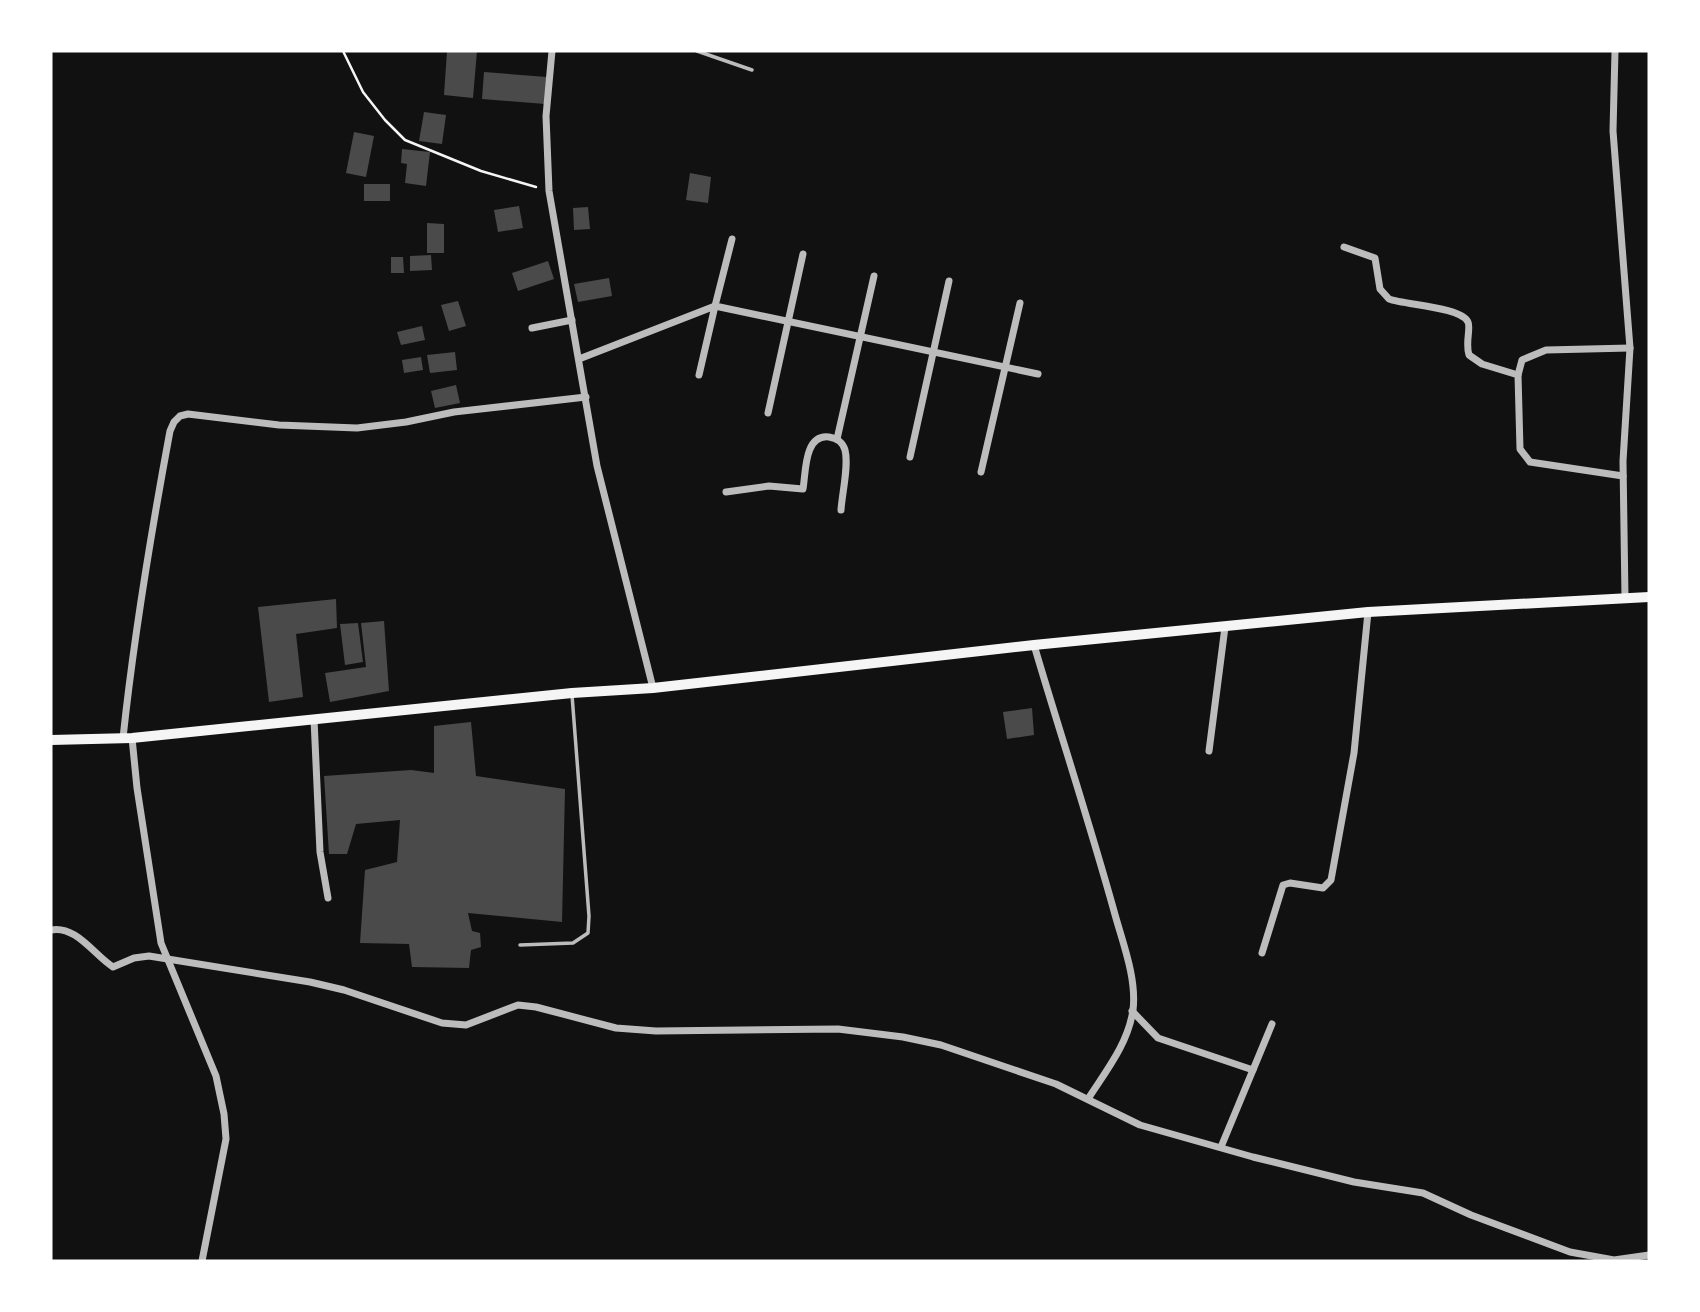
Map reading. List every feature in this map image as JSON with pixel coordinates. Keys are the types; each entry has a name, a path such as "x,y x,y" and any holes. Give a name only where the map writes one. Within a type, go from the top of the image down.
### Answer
{"main road":[{"path":"51,740 128,738 572,693 653,688 1034,645 1368,612 1649,597"}],"street":[{"path":"552,51 546,116 549,191 597,466 653,688"},
{"path":"1615,51 1613,131 1629,348 1623,476 1625,598"},
{"path":"699,375 732,239"},
{"path":"1345,247 1375,258 1380,289 1389,299 1438,309 1464,318 1469,328 1466,338 1469,355 1482,364 1518,374"},
{"path":"768,413 803,254"},
{"path":"841,510 845,452 837,439 874,276"},
{"path":"910,457 949,281"},
{"path":"981,472 1020,303"},
{"path":"579,359 715,306 1038,374"},
{"path":"532,328 572,320"},
{"path":"1623,476 1537,464 1524,457 1520,449 1518,374 1522,359 1539,352 1629,348"},
{"path":"202,1261 226,1139 224,1114 216,1076 165,957 128,738 134,640 153,521 174,422 180,416 201,414 279,425 357,428 466,410 586,397"},
{"path":"726,492 769,486 803,489 811,446 821,437 837,439"},
{"path":"1262,953 1283,885 1290,883 1323,888 1331,880 1354,753 1368,612"},
{"path":"1209,751 1225,627"},
{"path":"1034,645 1118,926 1131,981 1132,1011 1122,1048 1088,1100"},
{"path":"314,719 320,852 328,898"},
{"path":"51,930 71,932 113,967 141,956 165,957 344,990 458,1026 518,1005 536,1007 616,1028 656,1031 838,1029 872,1032 941,1045 1056,1084 1140,1125 1354,1182 1423,1193 1471,1215 1570,1252 1614,1260 1649,1255"},
{"path":"1132,1011 1158,1038 1253,1070"},
{"path":"1221,1147 1272,1024"}],"lane":[{"path":"697,51 752,70"},
{"path":"520,945 573,943 588,933 589,916 572,693"}],"path":[{"path":"343,51 363,92 405,140 481,171 549,191"}],"building":[{"path":"447,51 477,51 473,98 444,95"},
{"path":"484,72 547,77 545,104 482,99"},
{"path":"424,112 446,115 442,144 419,141"},
{"path":"354,132 374,136 366,177 346,173"},
{"path":"402,149 430,152 426,186 405,183 407,164 401,163"},
{"path":"690,173 711,177 708,203 686,200"},
{"path":"364,184 390,184 390,201 364,201"},
{"path":"519,206 523,228 498,232 494,210"},
{"path":"588,207 590,229 574,230 573,208"},
{"path":"427,223 444,224 444,253 427,253"},
{"path":"431,255 432,270 410,271 410,256"},
{"path":"391,257 403,257 404,273 391,273"},
{"path":"548,261 554,279 518,291 512,273"},
{"path":"609,278 612,296 578,302 574,284"},
{"path":"458,301 466,326 449,331 441,305"},
{"path":"422,326 425,340 401,345 397,332"},
{"path":"455,352 457,370 430,373 427,355"},
{"path":"421,357 423,370 404,373 402,360"},
{"path":"456,385 460,403 435,408 431,391"},
{"path":"336,599 337,628 296,634 303,697 269,702 258,607"},
{"path":"384,621 389,691 330,702 325,673 366,667 361,623"},
{"path":"358,623 363,662 345,665 340,624"},
{"path":"1032,708 1034,735 1007,739 1003,712"},
{"path":"471,722 476,776 565,789 562,922 468,913 472,931 480,933 481,947 471,950 469,968 412,967 409,944 360,943 365,870 397,862 400,820 356,824 347,854 329,854 324,776 411,770 434,773 434,726"}]}
